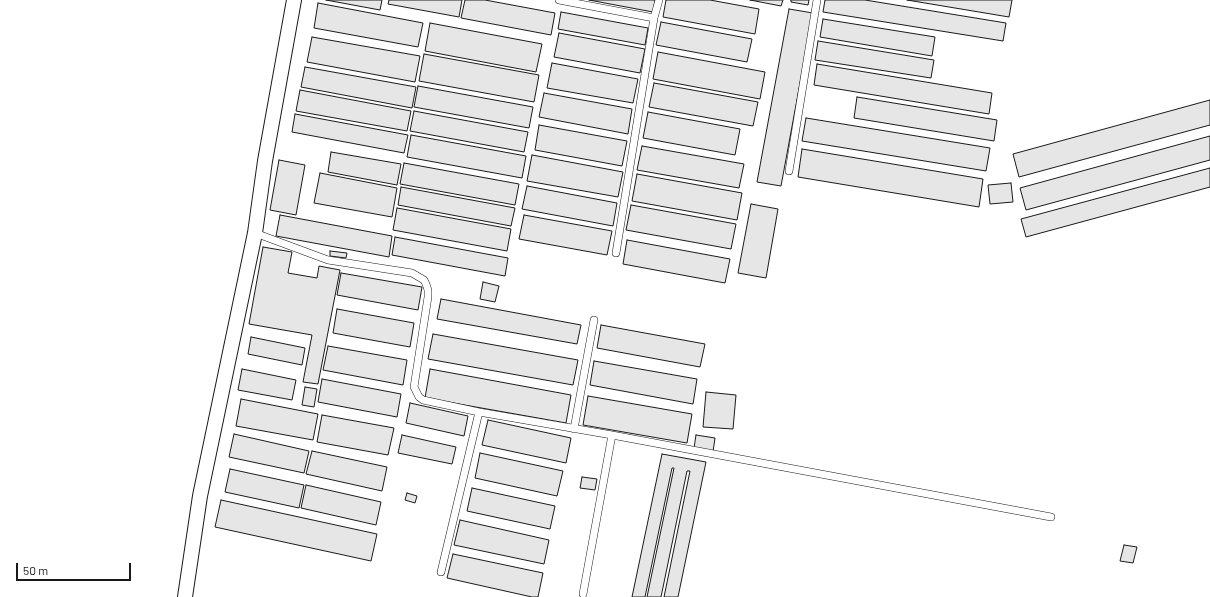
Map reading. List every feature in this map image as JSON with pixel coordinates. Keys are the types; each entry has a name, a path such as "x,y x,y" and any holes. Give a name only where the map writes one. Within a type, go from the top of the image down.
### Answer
{"street":[{"path":"185,597 200,496 255,233 265,161 294,0"}],"lane":[{"path":"559,0 654,18"},
{"path":"616,254 654,18 659,0"},
{"path":"789,171 817,0"},
{"path":"255,233 328,260 412,273 424,280 428,290 428,297 415,381 415,390 419,397 423,400 479,412 612,435 1051,517"},
{"path":"574,429 594,320"},
{"path":"442,572 479,412"},
{"path":"583,594 612,435"}],"building":[{"path":"326,0 382,0 380,10"},
{"path":"389,0 462,0 459,17 388,4"},
{"path":"465,0 485,0 555,13 551,35 461,18"},
{"path":"589,0 655,0 653,12"},
{"path":"666,0 710,0 759,9 755,34 663,17"},
{"path":"750,0 783,0 781,6"},
{"path":"791,0 809,0 808,5 791,2"},
{"path":"825,0 865,0 1006,23 1003,41 823,12"},
{"path":"907,0 1012,0 1009,17"},
{"path":"318,3 423,23 418,47 314,28"},
{"path":"789,9 813,13 781,186 757,182"},
{"path":"561,12 648,28 645,45 558,29"},
{"path":"823,19 935,37 932,56 820,37"},
{"path":"661,22 752,39 747,62 656,45"},
{"path":"430,23 542,44 536,72 425,51"},
{"path":"559,33 645,49 640,73 554,57"},
{"path":"312,37 420,56 415,82 307,62"},
{"path":"818,41 934,60 931,78 815,60"},
{"path":"658,52 765,72 760,99 653,79"},
{"path":"424,54 539,75 534,102 419,81"},
{"path":"552,63 638,79 633,103 547,88"},
{"path":"817,64 992,93 989,114 814,85"},
{"path":"305,67 416,87 412,108 301,87"},
{"path":"654,83 758,102 753,126 649,107"},
{"path":"418,86 533,107 529,128 414,107"},
{"path":"300,90 411,111 407,131 296,111"},
{"path":"544,93 632,109 628,134 539,117"},
{"path":"857,97 997,120 994,141 854,118"},
{"path":"1210,100 1210,125 1019,177 1013,154"},
{"path":"414,111 528,132 524,152 410,131"},
{"path":"648,112 740,129 735,155 643,138"},
{"path":"295,114 408,135 404,153 292,132"},
{"path":"806,118 990,148 986,171 802,141"},
{"path":"539,125 627,141 622,166 535,150"},
{"path":"411,135 526,156 522,178 407,157"},
{"path":"1210,136 1210,160 1026,210 1020,188"},
{"path":"642,146 744,164 739,188 637,170"},
{"path":"802,149 983,179 979,207 798,177"},
{"path":"331,152 401,164 397,185 328,172"},
{"path":"532,155 623,172 618,197 527,181"},
{"path":"279,160 305,165 296,215 270,210"},
{"path":"404,163 519,184 515,205 400,184"},
{"path":"1210,168 1210,187 1026,237 1021,219"},
{"path":"320,173 397,188 392,217 314,203"},
{"path":"637,174 742,193 737,220 632,201"},
{"path":"1011,183 1013,202 990,204 988,185"},
{"path":"527,186 617,203 613,226 522,209"},
{"path":"401,187 515,208 511,226 398,205"},
{"path":"751,204 778,209 766,278 738,273"},
{"path":"631,205 736,224 731,249 626,230"},
{"path":"397,208 511,229 507,251 393,230"},
{"path":"280,215 392,236 389,257 276,236"},
{"path":"524,215 612,231 607,255 519,239"},
{"path":"395,237 508,258 505,276 392,255"},
{"path":"627,240 730,259 725,283 623,264"},
{"path":"263,247 292,252 288,273 317,278 319,266 340,270 318,384 303,382 312,335 249,324"},
{"path":"330,251 347,253 346,258 330,256"},
{"path":"341,273 422,287 418,310 337,295"},
{"path":"483,282 499,286 495,302 480,299"},
{"path":"441,299 581,325 577,344 437,319"},
{"path":"337,309 414,323 410,347 333,333"},
{"path":"601,325 705,344 700,367 597,348"},
{"path":"433,334 578,360 573,385 428,359"},
{"path":"251,337 305,348 302,365 248,354"},
{"path":"328,346 407,360 403,385 323,370"},
{"path":"594,361 697,379 693,404 590,385"},
{"path":"242,369 296,380 292,400 238,390"},
{"path":"430,369 571,395 566,423 425,398"},
{"path":"322,379 401,394 397,417 318,402"},
{"path":"305,387 317,389 314,407 302,405"},
{"path":"706,392 736,395 733,429 703,427"},
{"path":"588,396 692,414 687,443 583,425"},
{"path":"241,399 318,414 313,440 236,426"},
{"path":"410,403 468,416 464,436 406,423"},
{"path":"322,415 394,428 388,455 317,442"},
{"path":"488,420 571,438 566,463 482,445"},
{"path":"234,434 309,451 304,473 229,457"},
{"path":"402,435 456,447 452,464 398,453"},
{"path":"696,435 715,438 713,452 694,448"},
{"path":"312,451 387,467 382,491 306,474"},
{"path":"480,453 563,471 557,496 475,478"},
{"path":"662,454 706,462 678,597 664,597 690,471 687,471 661,597 647,597 674,468 672,468 645,597 632,597"},
{"path":"230,469 304,485 299,508 225,492"},
{"path":"582,477 597,479 595,490 580,488"},
{"path":"306,485 381,502 376,525 301,508"},
{"path":"472,488 555,506 550,529 467,511"},
{"path":"407,493 417,496 415,503 405,500"},
{"path":"221,500 377,534 371,561 215,527"},
{"path":"460,520 549,540 544,564 454,545"},
{"path":"1124,545 1137,547 1133,563 1120,561"},
{"path":"453,554 543,573 538,597 532,597 447,578"}]}
